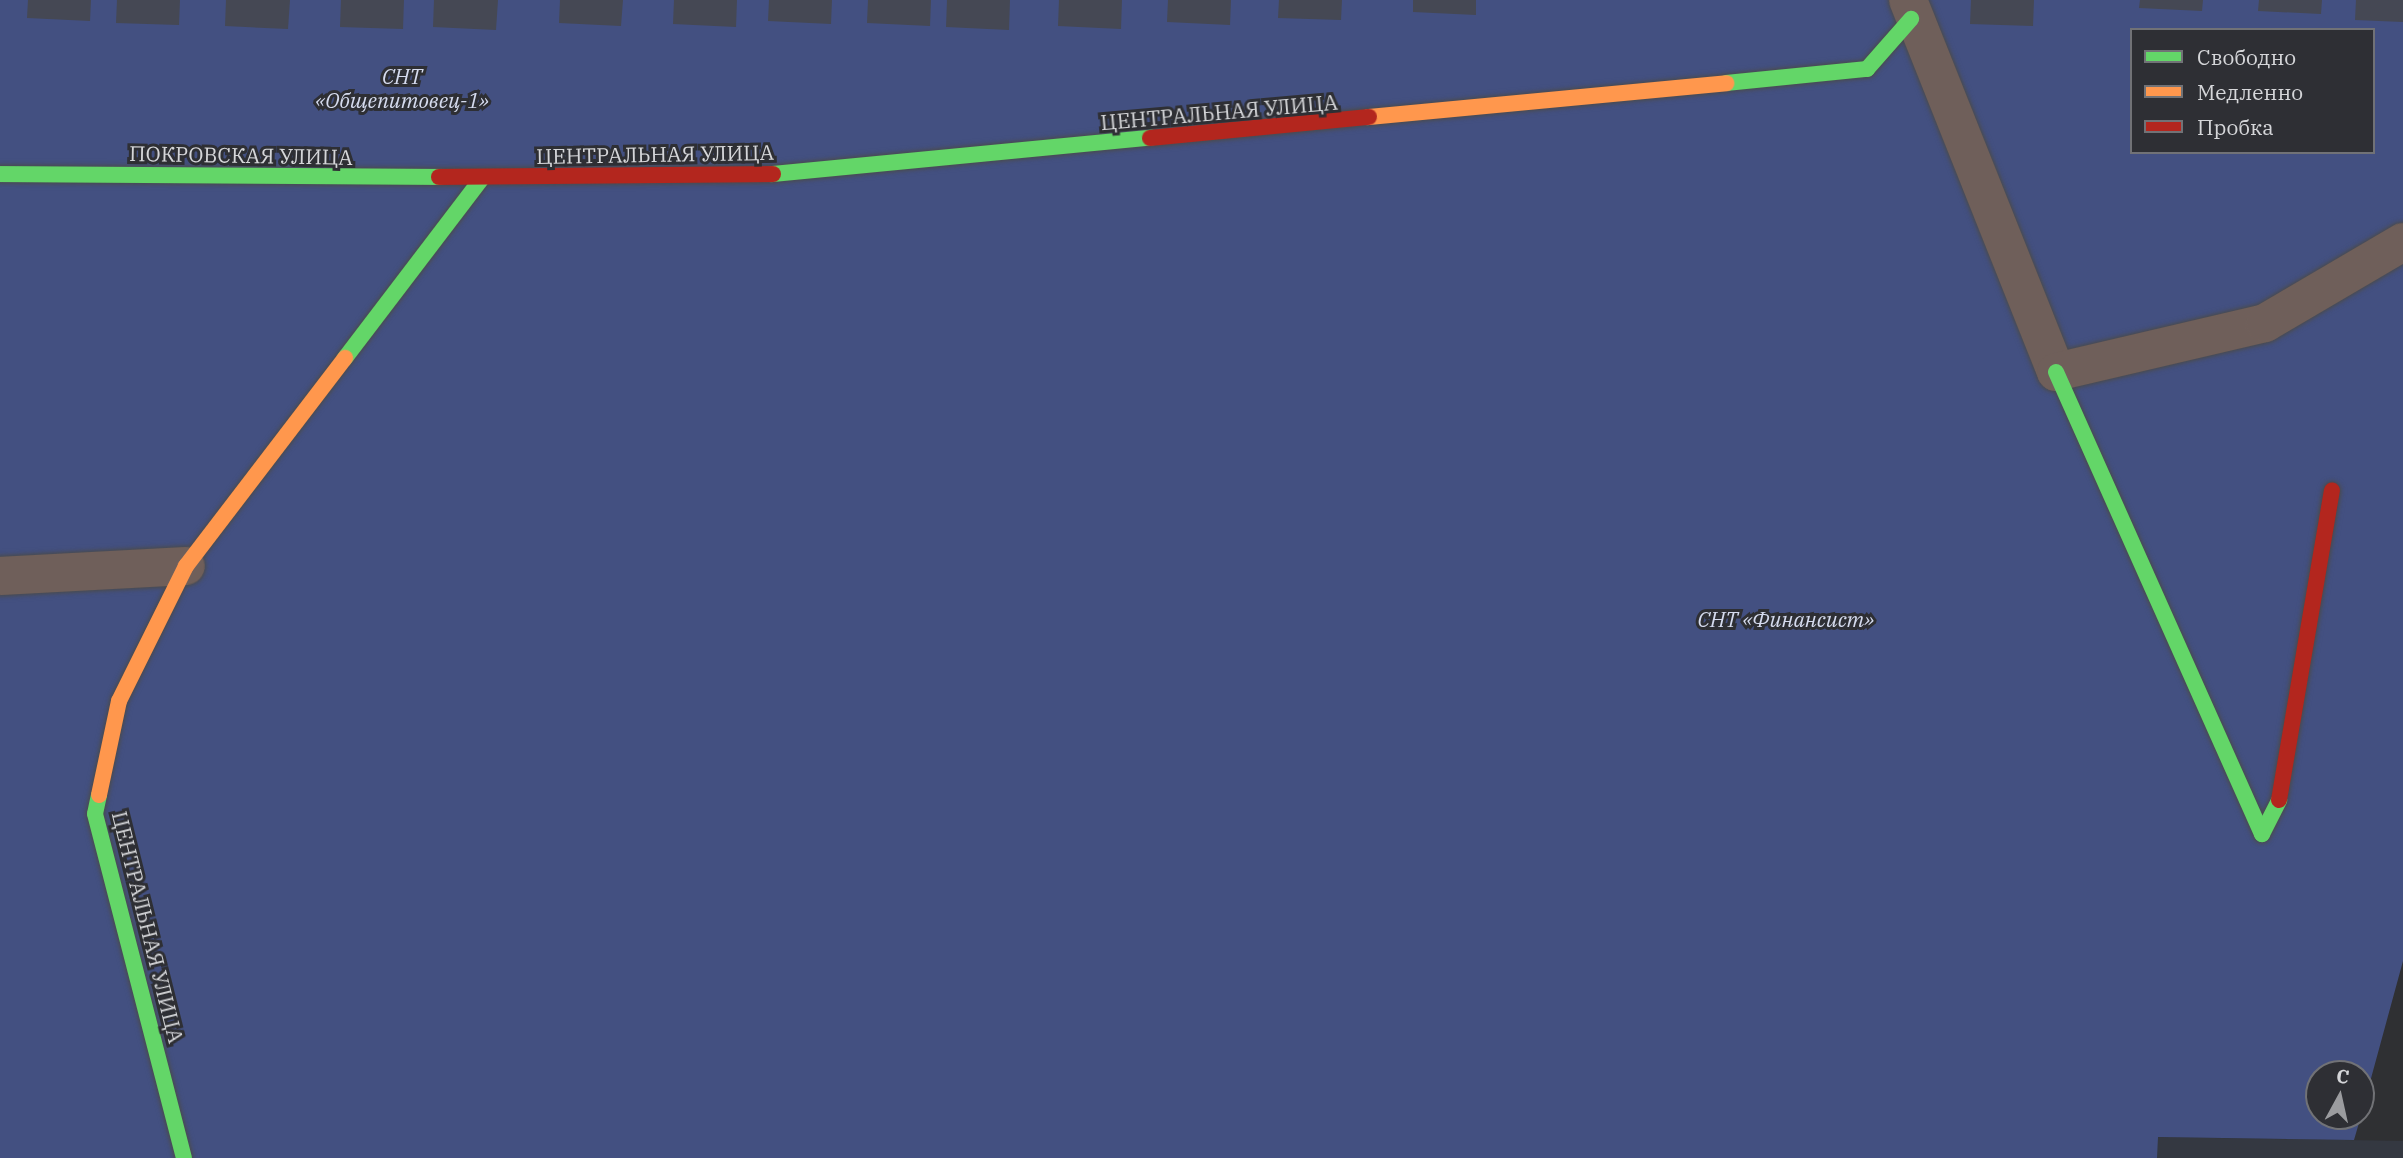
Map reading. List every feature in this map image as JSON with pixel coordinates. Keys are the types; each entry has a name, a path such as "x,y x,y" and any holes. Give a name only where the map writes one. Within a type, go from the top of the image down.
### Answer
{"street":[{"name":"ЦЕНТРАЛЬНАЯ УЛИЦА","path":"184,1158 95,814 119,701 186,566 482,178 721,179 1867,69 1909,9"},
{"path":"1909,9 2056,372 2262,834 2286,785 2332,491"},
{"name":"ПОКРОВСКАЯ УЛИЦА","path":"0,174 482,178"},
{"path":"2056,372 2265,323 2403,242"},
{"path":"0,576 186,566"}],"shaded area":[{"path":"2157,1137 2403,1141 2403,1158 2157,1158"}],"green space":[{"name":"СНТ «Финансист»","path":"0,0 2403,0 2403,961 2375,1064 2375,1060 2305,1060 2305,1130 2357,1130 2354,1140 2158,1137 2157,1158 0,1158"}],"building":[{"path":"28,0 91,0 90,21 27,18"},
{"path":"117,0 180,0 179,25 116,23"},
{"path":"226,0 290,0 288,29 225,26"},
{"path":"341,0 404,0 403,29 340,27"},
{"path":"434,0 498,0 496,30 433,27"},
{"path":"560,0 623,0 621,26 559,23"},
{"path":"674,0 737,0 736,27 673,24"},
{"path":"769,0 832,0 831,24 768,21"},
{"path":"868,0 931,0 930,26 867,23"},
{"path":"947,0 1010,0 1009,30 946,27"},
{"path":"1059,0 1122,0 1121,29 1058,26"},
{"path":"1168,0 1231,0 1230,25 1167,22"},
{"path":"1279,0 1342,0 1341,20 1278,18"},
{"path":"1413,0 1476,0 1476,15 1413,12"},
{"path":"1971,0 2034,0 2033,26 1970,24"},
{"path":"2140,0 2203,0 2202,11 2139,8"},
{"path":"2259,0 2322,0 2321,14 2258,11"},
{"path":"2356,0 2403,0 2403,22 2355,20"}],"traffic: fast":[{"path":"1726,83 1867,69 1911,19"},
{"path":"773,174 1150,138"},
{"path":"0,174 439,177"},
{"path":"345,358 482,178"},
{"path":"2056,372 2262,834 2279,800"},
{"path":"99,795 95,814 184,1158"}],"traffic: slow":[{"path":"1369,117 1726,83"},
{"path":"99,795 119,701 186,566 345,358"}],"traffic: jam":[{"path":"1150,138 1369,117"},
{"path":"439,177 773,174"},
{"path":"2279,800 2332,491"}],"park label":[{"name":"СНТ «Общепитовец-1»","path":"402,88"}]}
